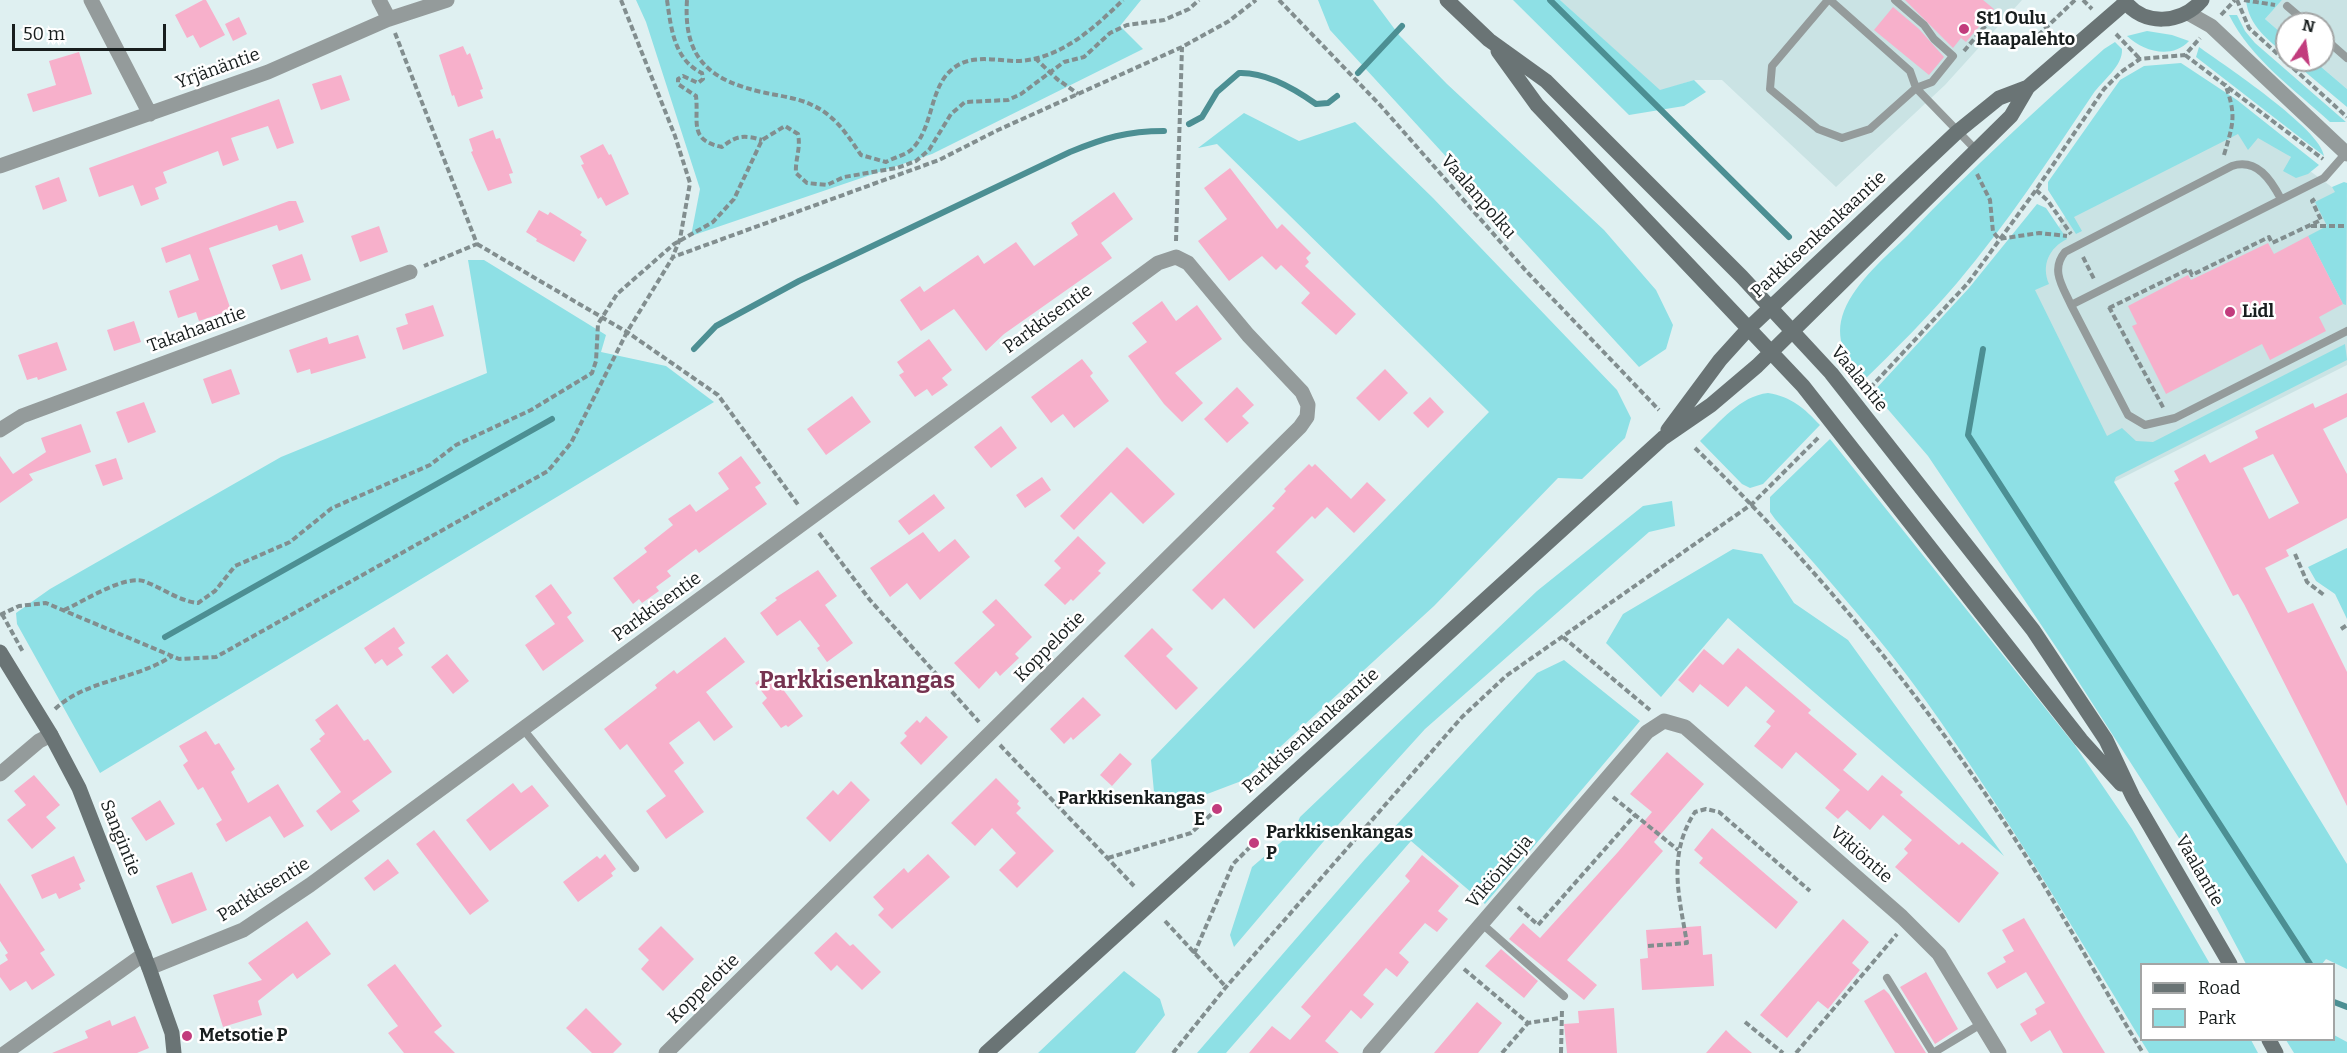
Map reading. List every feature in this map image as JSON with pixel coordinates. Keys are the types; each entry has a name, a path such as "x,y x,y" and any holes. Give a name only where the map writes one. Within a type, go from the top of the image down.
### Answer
{"street":[{"path":"92,0 150,114"},
{"path":"379,0 389,20"},
{"name":"Yrjänäntie","path":"0,166 268,72 389,20 447,0"},
{"name":"Vaalantie","path":"1448,0 1490,40 1546,81 1771,307 1831,373 2033,630 2106,740 2133,797 2229,963"},
{"path":"2124,1 2149,18 2168,20 2188,13 2202,0"},
{"name":"Parkkisenkankaantie","path":"986,1053 1663,438 1728,392 1772,353 2011,116 2028,87 2124,1"},
{"path":"2188,13 2211,26 2347,153"},
{"name":"Vaalantie","path":"1490,40 1537,105 1803,386 2081,740 2133,797"},
{"name":"Parkkisenkankaantie","path":"1663,438 1720,360 1749,328 1956,132 1999,98 2028,87"},
{"name":"Parkkisentie","path":"5,1053 147,961 243,930 310,885 1158,263 1176,257"},
{"name":"Koppelotie","path":"666,1053 1300,428 1307,417 1308,405 1302,392 1248,335 1188,263 1176,257"},
{"name":"Takahaantie","path":"0,430 22,416 410,272"},
{"name":"Sangintie","path":"0,651 51,735 79,788 147,961 172,1033 174,1053"},
{"name":"Vikiönkuja","path":"1370,1053 1647,732 1664,721"},
{"name":"Vikiöntie","path":"1664,721 1685,727 1908,922 1939,954 1999,1053"},
{"path":"0,774 39,741 51,735"}],"lane":[{"path":"1895,0 1924,25 1934,39 1953,56 1932,82 1916,88 1870,129 1842,138 1818,129 1770,89 1772,66 1829,0 1910,71 1916,88 1956,132 1971,154"},
{"path":"2287,6 2294,12"},
{"path":"2335,48 2347,58"},
{"path":"2072,305 2324,178 2332,166 2347,153"},
{"path":"2281,199 2272,182 2257,168 2239,164 2219,172 2065,252 2056,267 2057,276 2128,416 2145,425 2175,417 2347,331"},
{"path":"523,729 635,868"},
{"path":"1481,923 1564,996"},
{"path":"1887,978 1933,1053 1981,1024"}],"path":[{"path":"0,615 20,606 46,603 179,658 216,657 548,471 571,443 627,332 673,257 680,239 690,183 675,136 621,0"},
{"path":"667,0 670,24 683,60 702,73 703,79 698,83 683,76 678,79 678,84 696,96 694,115 698,134 708,144 722,147 733,138 744,135 762,140"},
{"path":"687,0 687,33 695,53 711,72 758,91 809,103 836,119 861,155 886,162 910,150 929,118 940,82 956,66 976,59 1020,61 1055,52 1093,29 1123,0"},
{"path":"63,610 125,579 143,580 186,602 198,603 215,591 235,566 290,542 332,508 429,465 456,445 531,411 592,373 596,361 596,336 602,318 617,294 651,261 680,239 713,222 734,198 762,140 785,126 798,134 801,147 795,160 796,173 807,183 827,185 844,177 897,168 916,161 929,150 951,114 966,102 1008,100 1021,94 1064,62 1084,57 1110,33 1126,25 1164,20 1189,9 1199,0"},
{"path":"673,257 939,160 1182,47 1229,21 1256,0"},
{"name":"Vaalanpolku","path":"1279,0 1380,105 1527,272 1659,410"},
{"path":"1980,32 2030,44 2075,0"},
{"path":"2185,55 2236,0 2249,28 2347,117"},
{"path":"2244,0 2287,6"},
{"path":"1953,56 1960,55 1992,18 1988,15"},
{"path":"389,20 477,244 627,332 718,395 870,600"},
{"path":"1176,257 1182,47"},
{"path":"1870,388 1968,282 2110,83 2140,59 2185,55 2332,166"},
{"path":"1034,57 1078,94"},
{"path":"2219,172 2233,122 2233,106 2225,83"},
{"path":"1971,154 1990,200 1994,232 1999,239"},
{"path":"2109,308 2189,269 2192,275 2269,237 2272,243 2321,220 2312,201 2331,191 2324,178"},
{"path":"2311,226 2347,226"},
{"path":"1999,239 2040,233 2064,234 2073,239"},
{"path":"410,272 477,244"},
{"path":"1173,1053 1226,987 1462,717 1506,676 1752,504 1825,431"},
{"path":"1695,448 1752,504 1841,604 1973,776 2022,849 2143,1053"},
{"path":"2295,554 2307,582 2324,595"},
{"path":"2341,629 2347,625"},
{"path":"1563,637 1664,721"},
{"path":"55,709 69,696 156,667 173,656"},
{"path":"1600,786 1678,850"},
{"path":"1108,858 1191,833 1217,809"},
{"path":"1648,946 1687,943 1678,884 1678,850 1695,812 1706,809 1719,812 1810,891"},
{"path":"1505,896 1538,925 1635,815"},
{"path":"1194,954 1233,864 1254,843"},
{"path":"1165,921 1226,987"},
{"path":"1797,1053 1908,922"},
{"path":"1452,959 1527,1023"},
{"path":"1502,1053 1527,1023 1560,1018 1561,1053"},
{"path":"1745,1022 1783,1053"}],"shaded area":[{"path":"1560,0 2022,0 1945,85 1836,187 1722,80 1694,80 1660,91"},
{"path":"2282,0 2347,0 2347,89 2327,72 2335,72 2335,12 2275,12 2275,28 2265,19"},
{"path":"2233,115 2347,198 2347,365 2114,482 2025,283 2072,205"}],"green space":[{"path":"636,0 1141,0 1120,26 1143,49 932,154 691,236 700,189 646,22"},
{"path":"1318,0 1373,0 1399,35 1447,84 1604,230 1656,290 1673,325 1666,349 1639,367 1330,30"},
{"path":"1513,0 1560,0 1660,90 1694,80 1706,92 1684,106 1629,115"},
{"path":"2246,0 2282,0 2265,19 2275,28 2275,46 2255,25"},
{"path":"2229,15 2237,15 2245,31 2255,43 2275,60 2275,72 2288,72 2346,122 2330,122 2288,85 2261,59 2238,31"},
{"path":"2147,31 2172,35 2189,41 2182,47 2166,52 2141,46 2127,36"},
{"path":"2115,42 2122,49 2116,67 2093,94 1993,238 1934,309 1862,382 1843,349 1840,331 1844,311 1856,289 1882,260 1980,163 2104,49"},
{"path":"2199,47 2290,114 2319,144 2324,156 2196,57"},
{"path":"2181,63 2237,100 2319,165 2308,174 2296,178 2283,171 2291,157 2258,138 2248,150 2238,134 2074,217 2082,231 2076,234 2048,190 2048,182 2120,80 2144,66"},
{"path":"2305,72 2327,72 2347,89 2347,107"},
{"path":"1244,113 1299,141 1355,122 1433,198 1617,390 1631,418 1625,438 1582,479 1558,478 1434,606 1244,780 1173,807 1154,792 1151,760 1489,412 1217,144 1198,148"},
{"path":"2347,183 2346,305 2343,304 2308,236 2327,226 2315,202 2335,192 2332,187"},
{"path":"2037,204 2046,208 2067,239 2055,247 2048,258 2046,270 2049,284 2035,290 2107,436 2122,428 2136,441 2153,442 2345,344 2347,360 2116,477 2114,482 2347,864 2347,969 2326,959 2323,963 2245,963 2179,838 2062,656 1928,456 1873,392 1969,288"},
{"path":"468,260 484,260 606,335 601,352 666,366 714,402 100,773 17,624 16,613 50,589 281,457 487,373"},
{"path":"1768,393 1784,397 1797,404 1820,425 1763,484 1750,488 1742,484 1700,441 1739,404"},
{"path":"1830,439 2074,744 2132,829 2209,963 2140,963 2140,1038 2013,831 1956,744 1872,631 1775,519 1770,512 1770,497"},
{"path":"1672,501 1675,526 1649,532 1425,729 1329,835 1234,947 1230,935 1252,867 1294,831 1300,817 1537,591 1643,506"},
{"path":"2347,548 2347,619 2335,594 2316,581 2308,567"},
{"path":"1733,549 1762,554 1794,603 1848,640 2004,856 1728,618 1661,697 1606,643 1623,614"},
{"path":"1564,660 1640,721 1485,904 1411,841 1226,1053 1197,1053 1365,859 1537,673"},
{"path":"1124,971 1160,999 1165,1015 1135,1053 1038,1053"},
{"path":"2335,1036 2347,1042 2347,1053 2294,1053 2287,1041 2335,1041"},
{"path":"2142,1041 2252,1041 2258,1053 2149,1053"}],"building":[{"path":"206,0 225,35 200,48 193,35 187,38 175,15"},
{"name":"St1 Oulu Haapalehto","path":"1905,0 1983,0 1994,9 1966,42 1961,38 1953,48"},
{"path":"1893,7 1919,29 1944,57 1929,75 1874,30"},
{"path":"239,17 247,34 233,41 225,24"},
{"path":"463,46 467,55 470,53 483,89 480,90 483,98 458,107 454,95 452,96 439,55"},
{"path":"79,52 92,94 33,112 27,94 56,85 49,61"},
{"path":"341,75 350,100 321,110 312,84"},
{"path":"279,99 294,143 277,149 268,126 231,138 239,160 223,166 218,151 163,172 167,183 155,188 159,199 141,206 133,185 99,197 89,168"},
{"path":"493,130 496,139 500,138 513,173 509,174 512,183 488,191 471,152 473,151 469,139"},
{"path":"603,144 609,155 611,154 629,194 606,206 601,197 598,199 581,165 584,164 580,156"},
{"path":"1230,168 1277,229 1282,224 1311,253 1306,258 1309,262 1305,266 1356,314 1336,335 1301,303 1310,293 1281,265 1276,270 1262,256 1229,281 1198,241 1227,219 1204,188"},
{"path":"59,177 67,201 43,210 35,186"},
{"path":"1114,192 1133,219 1101,243 1112,258 1004,334 986,351 954,309 921,331 900,300 920,286 924,292 978,255 984,264 1016,242 1034,266 1078,235 1071,223"},
{"path":"289,201 296,201 304,222 279,231 277,225 209,248 231,310 199,321 196,312 178,318 169,291 199,280 190,254 166,263 161,248"},
{"path":"539,210 548,215 550,212 582,232 580,235 587,240 574,262 536,241 537,239 526,232"},
{"path":"379,226 388,252 360,262 351,236"},
{"name":"Lidl","path":"2308,236 2343,304 2319,317 2326,331 2270,360 2262,344 2166,394 2132,326 2137,324 2128,306 2188,275 2191,280 2268,243 2274,254"},
{"path":"302,254 311,280 281,290 272,265"},
{"path":"1162,301 1176,321 1197,305 1222,339 1175,373 1203,403 1182,422 1164,404 1128,356 1147,342 1132,323"},
{"path":"433,305 444,336 403,350 396,328 408,324 405,314"},
{"path":"134,321 141,342 114,351 107,330"},
{"path":"358,335 366,358 311,374 310,369 297,373 289,350 327,337 329,344"},
{"path":"929,339 952,370 942,378 948,385 932,396 927,389 915,397 899,375 904,372 897,362"},
{"path":"57,342 67,370 38,380 37,377 27,380 18,355"},
{"path":"1082,359 1093,373 1090,376 1109,401 1074,428 1063,414 1051,423 1031,397"},
{"path":"231,369 240,394 212,404 203,379"},
{"path":"1385,369 1408,393 1379,421 1356,398"},
{"path":"1237,387 1254,405 1242,416 1249,423 1227,443 1204,419"},
{"path":"2347,393 2347,417 2323,429 2347,474 2347,518 2286,550 2289,556 2265,568 2288,613 2313,603 2347,672 2347,806 2244,604 2238,594 2233,596 2174,483 2179,480 2174,471 2205,454 2210,463 2258,438 2255,431 2313,403 2315,408","holes":["2273,454 2299,503 2269,519 2243,468"]},
{"path":"852,396 871,422 826,455 807,429"},
{"path":"1430,397 1444,412 1428,428 1413,413"},
{"path":"144,402 156,432 128,443 116,412"},
{"path":"81,424 91,452 29,474 33,480 0,503 0,456 13,474 46,452 41,438"},
{"path":"1001,426 1017,448 991,468 974,447"},
{"path":"1127,447 1175,494 1143,524 1111,492 1074,530 1060,516"},
{"path":"741,456 761,483 755,487 767,504 699,553 696,549 667,571 671,576 656,587 659,591 642,603 639,599 633,604 613,578 647,552 644,548 673,525 668,519 690,504 696,512 729,489 718,473"},
{"path":"116,458 123,479 103,486 95,465"},
{"path":"1309,464 1312,467 1315,464 1351,499 1367,482 1386,500 1354,533 1327,507 1315,519 1312,516 1276,552 1304,580 1254,629 1224,598 1212,610 1192,590 1275,508 1272,506 1286,491 1284,489"},
{"path":"1042,477 1051,490 1025,508 1016,495"},
{"path":"934,494 945,508 909,535 898,521"},
{"path":"923,532 939,552 955,539 970,557 920,600 907,583 890,597 870,568"},
{"path":"1078,536 1106,563 1098,571 1101,573 1073,601 1071,599 1065,605 1044,585 1061,568 1054,561"},
{"path":"818,570 837,596 825,605 853,643 827,662 817,648 820,646 800,620 777,636 760,613 777,600 775,598"},
{"path":"551,584 572,613 567,617 584,641 543,671 525,645 555,624 535,596"},
{"path":"996,599 1032,637 1015,654 1019,658 1000,676 996,671 979,689 954,663 995,625 982,612"},
{"path":"394,627 405,643 398,648 403,655 387,666 382,659 375,664 364,648"},
{"path":"1152,628 1173,649 1166,656 1198,688 1176,710 1124,656"},
{"path":"725,637 745,662 706,692 733,727 714,741 699,721 669,743 684,763 674,771 704,812 666,839 646,811 666,796 627,744 620,750 604,729 657,688 655,685 674,670 677,674"},
{"path":"1738,648 1811,710 1808,713 1857,754 1843,770 1868,791 1882,775 1903,792 1900,795 1959,845 1962,842 1999,873 1959,923 1895,867 1908,853 1904,849 1912,840 1883,815 1870,830 1847,810 1838,819 1825,808 1840,790 1796,752 1782,769 1754,746 1771,726 1766,722 1775,711 1746,686 1728,707 1700,684 1693,693 1678,680 1704,649 1723,665"},
{"path":"447,654 469,681 453,694 431,667"},
{"path":"770,672 803,716 788,727 786,725 781,728 762,703 767,698 755,683"},
{"path":"1083,697 1101,715 1073,740 1071,737 1064,744 1050,729"},
{"path":"337,704 364,741 368,739 392,772 352,801 360,811 331,831 316,811 341,792 310,749 321,741 319,739 325,734 315,720"},
{"path":"926,716 948,737 921,765 900,743 907,736 904,733 917,720 920,723"},
{"path":"206,731 215,745 219,743 235,769 231,772 248,803 278,784 304,826 284,838 270,816 226,842 216,824 222,820 203,787 198,790 183,765 188,761 179,746"},
{"path":"1667,752 1704,784 1654,842 1663,851 1567,960 1597,985 1584,1000 1509,939 1523,923 1540,938 1652,812 1630,794"},
{"path":"1120,753 1132,764 1112,786 1100,775"},
{"path":"34,775 60,805 46,817 56,828 32,849 7,820 26,805 14,791"},
{"path":"996,778 1019,801 1017,804 1021,808 1016,813 1054,851 1017,888 999,870 1016,853 992,828 975,846 951,823"},
{"path":"851,781 870,800 830,842 806,818 833,790 838,795"},
{"path":"513,783 521,793 532,785 549,806 490,851 466,820"},
{"path":"160,800 175,824 146,841 131,818"},
{"path":"1712,828 1798,902 1776,929 1699,863 1703,858 1694,850"},
{"path":"434,830 489,901 470,915 416,844"},
{"path":"605,854 616,869 611,873 613,876 578,902 563,882 597,856 600,859"},
{"path":"928,854 950,877 892,929 878,915 884,909 873,897 904,868 908,873"},
{"path":"1422,855 1459,886 1438,911 1448,919 1437,932 1425,923 1399,953 1409,962 1397,977 1386,968 1363,995 1374,1004 1361,1019 1351,1010 1325,1041 1339,1053 1249,1053 1272,1026 1290,1040 1311,1016 1301,1007 1410,881 1405,876"},
{"path":"74,856 85,881 79,884 81,889 59,899 56,893 42,899 31,875"},
{"path":"388,859 399,873 374,891 364,878"},
{"path":"192,872 207,910 172,924 156,886"},
{"path":"0,883 45,950 40,953 55,975 32,990 26,981 10,991 0,977 0,965 8,960 5,955 8,953 0,941"},
{"path":"2024,918 2105,1053 2063,1053 2050,1030 2031,1042 2020,1024 2037,1014 2035,1009 2045,1003 2026,972 1997,989 1987,973 2006,962 2003,957 2014,951 2002,930"},
{"path":"1843,919 1869,942 1852,963 1860,970 1828,1009 1818,1001 1787,1038 1760,1015"},
{"path":"307,921 331,954 297,979 293,973 258,1001 262,1015 223,1027 213,995 262,980 248,963"},
{"path":"661,926 694,959 663,991 641,969 649,960 638,949"},
{"path":"1701,926 1703,955 1712,954 1714,986 1642,990 1640,959 1648,958 1646,930"},
{"path":"836,932 850,946 853,944 881,972 862,990 837,965 831,971 814,953"},
{"path":"1501,949 1538,981 1524,998 1485,966"},
{"path":"395,964 442,1026 434,1032 455,1053 404,1053 388,1033 398,1026 367,985"},
{"path":"1926,972 1958,1029 1935,1044 1900,987"},
{"path":"1884,989 1926,1053 1895,1053 1864,1001"},
{"path":"1477,1002 1502,1023 1478,1053 1434,1053"},
{"path":"586,1008 622,1044 613,1053 592,1053 566,1028"},
{"path":"1614,1008 1617,1053 1567,1053 1564,1024 1579,1023 1578,1011"},
{"path":"135,1016 149,1048 137,1053 52,1053 88,1038 85,1031 110,1020 112,1026"},
{"path":"1726,1030 1733,1037 1752,1053 1706,1053"}],"waterway":[{"path":"1550,0 1789,237"},
{"path":"1358,73 1402,26"},
{"path":"1189,124 1202,117 1217,92 1239,73 1269,78 1289,87 1316,104 1328,103 1337,96"},
{"path":"694,349 716,326 799,281 1070,152 1116,136 1164,131"},
{"path":"1983,349 1968,435 2309,963"},
{"path":"165,637 552,419"},
{"path":"2335,1002 2347,1007"}],"place":[{"name":"St1 Oulu Haapalehto","path":"1964,29"},
{"name":"Lidl","path":"2230,312"},
{"name":"Parkkisenkangas E","path":"1217,809"},
{"name":"Parkkisenkangas P","path":"1254,843"},
{"name":"Metsotie P","path":"187,1036"}],"district":[{"name":"Parkkisenkangas","path":"857,681"}]}
